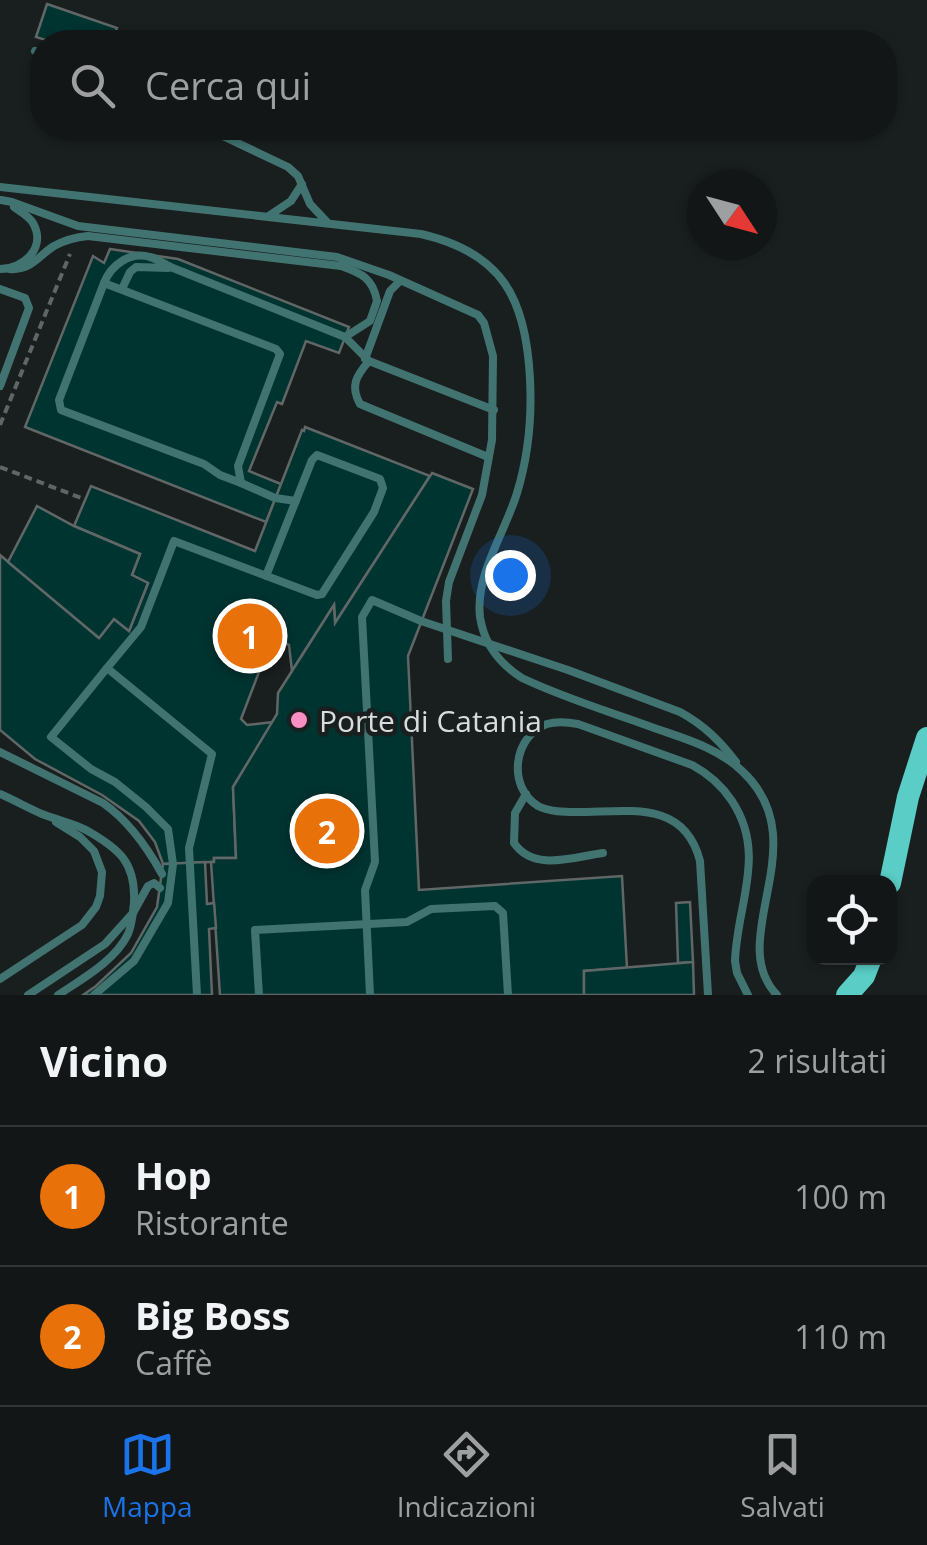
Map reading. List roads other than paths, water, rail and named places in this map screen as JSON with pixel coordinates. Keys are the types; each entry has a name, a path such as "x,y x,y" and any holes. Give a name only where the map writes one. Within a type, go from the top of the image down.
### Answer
{"main road":[{"path":"892,875 927,738"},
{"path":"847,995 870,965"},
{"path":"873,965 875,995"}],"lane":[{"path":"231,140 288,167 298,176 310,204 328,223"},
{"path":"266,217 291,201 302,184"},
{"path":"0,187 421,234 452,242 492,269 520,311 528,344 530,414 518,489 481,591 480,616 485,636 494,654 511,671 537,685 707,747 742,770"},
{"path":"0,200 31,218 37,238 24,263 4,269"},
{"path":"0,200 78,226 338,256 389,274 478,315 488,332 494,365 492,440 482,495 449,582 448,660"},
{"path":"4,269 28,267 58,244 88,236 341,266 362,273 376,295 377,315 367,360 355,380 355,395 360,404 488,457"},
{"path":"296,501 276,498 220,475 204,464 61,410 59,400 108,273 118,264 134,256 150,256 346,337 367,360 494,410"},
{"path":"122,289 136,267 172,268"},
{"path":"346,337 377,315 400,282"},
{"path":"104,284 276,349 280,354 238,466 241,483"},
{"path":"0,289 25,298 29,308 0,386"},
{"path":"94,995 134,961 168,903 173,864 168,829 114,782 51,737 140,627 174,540 266,576 317,595 322,594 374,512 383,484 380,479 317,454 266,576"},
{"path":"370,995 365,890 376,862 362,617 372,600 680,712 720,742 762,797 773,828 773,864 758,947 763,974 777,995"},
{"path":"107,668 212,754 189,848 197,995"},
{"path":"708,995 696,844 687,831 664,814 560,812 536,804 516,773 519,753 528,737 542,725 578,724 692,765 717,783 742,817 749,839 749,874 734,961 748,995"},
{"path":"0,752 116,812 151,854 162,874"},
{"path":"0,794 84,829 120,854 132,873 129,933 91,974 58,995"},
{"path":"526,794 516,814 514,843 529,858 603,853"},
{"path":"0,979 82,924 100,896 102,872 94,852 44,814"},
{"path":"28,995 105,944 133,913 148,886 154,883 160,888"},
{"path":"258,995 255,930 407,922 431,910 495,906 503,913 508,995"}],"place":[{"name":"Hop","path":"250,636"},
{"name":"Porte di Catania","path":"299,720"},
{"name":"Big Boss","path":"327,831"}]}
